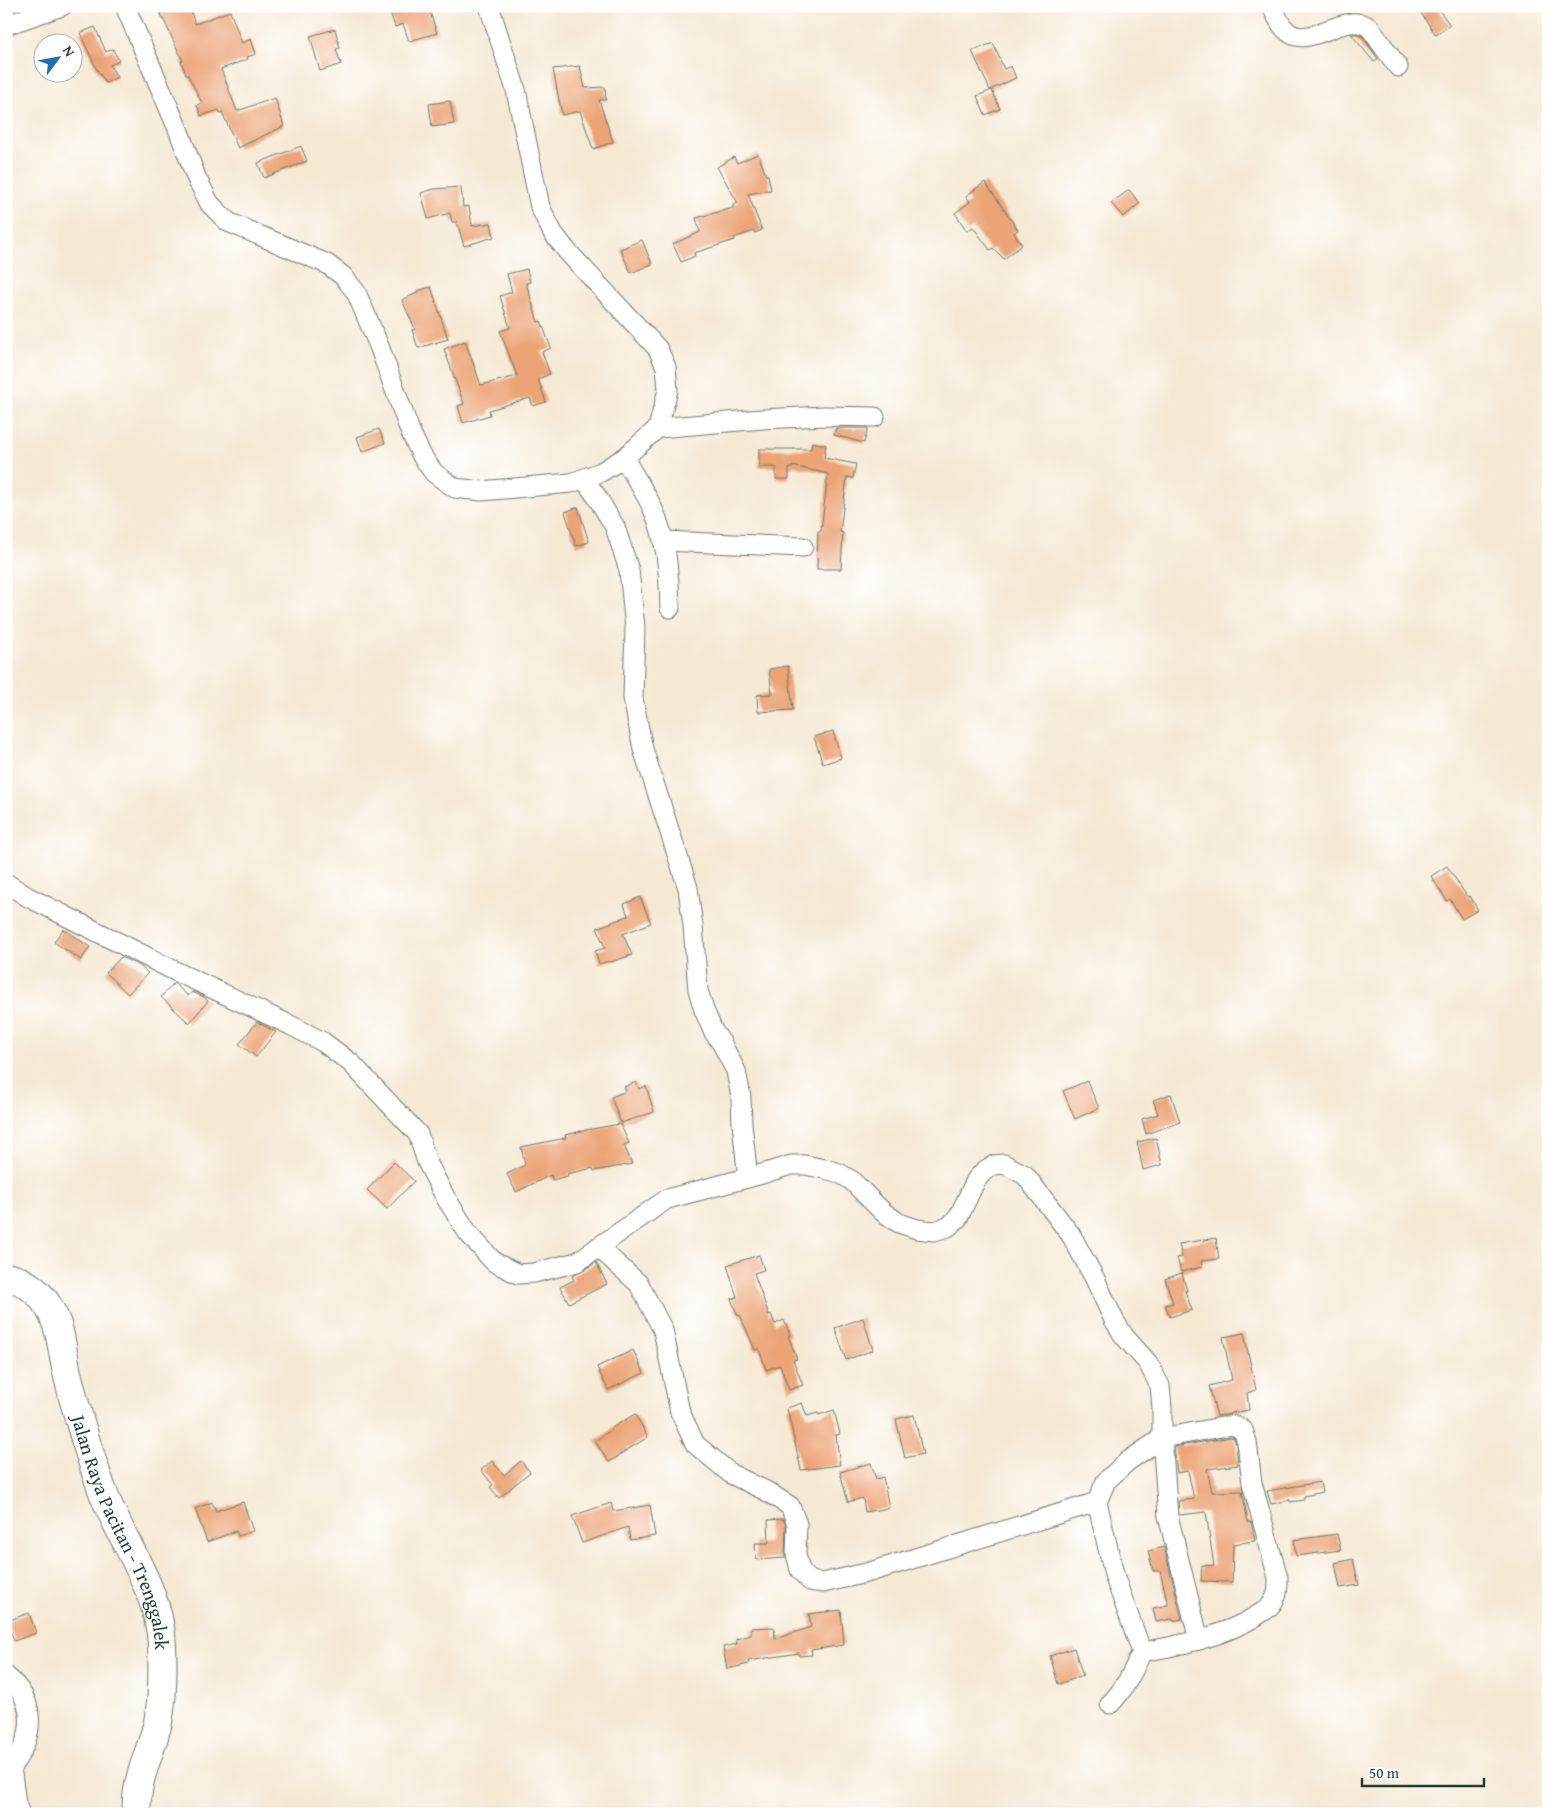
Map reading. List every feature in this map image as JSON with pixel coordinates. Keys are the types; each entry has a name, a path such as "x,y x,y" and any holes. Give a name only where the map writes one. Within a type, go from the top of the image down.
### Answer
{"highway":[{"name":"Jalan Raya Pacitan - Trenggalek","path":"6,1277 27,1285 41,1296 53,1314 60,1333 66,1369 81,1426 105,1496 139,1566 158,1617 162,1645 162,1699 157,1724 143,1765 137,1792 136,1814"}],"street":[{"path":"6,25 62,6"},
{"path":"125,6 178,129 196,177 210,204 228,222 327,264 343,276 356,292 379,346 410,431 422,456 434,473 455,488 482,492 571,483 592,476 622,460 658,428 668,390 666,366 658,349 567,251 553,233 540,206 516,90 489,6"},
{"path":"1272,6 1285,30 1292,36 1299,37 1326,31 1348,23 1364,24 1370,28 1398,68"},
{"path":"658,428 824,416 875,417"},
{"path":"622,460 652,506 663,541 669,573 670,608"},
{"path":"592,476 597,497 615,527 629,570 635,627 633,698 643,749 688,888 698,990 713,1031 736,1071 741,1097 742,1124 755,1176"},
{"path":"663,541 803,547"},
{"path":"6,883 28,897 177,972 323,1042 351,1063 418,1134 427,1162 448,1202 468,1233 494,1262 518,1274 534,1273 577,1262 667,1199 790,1165 805,1165 839,1173 851,1180 883,1212 899,1223 917,1229 934,1231 948,1227 958,1218 976,1180 994,1165 1004,1164 1026,1176 1072,1235 1114,1320 1124,1336 1148,1363 1160,1386 1168,1516 1199,1640"},
{"path":"598,1248 639,1284 663,1330 680,1412 695,1444 731,1474 766,1491 790,1506 797,1524 796,1554 800,1570 810,1581 823,1583 870,1572 1096,1502"},
{"path":"1110,1704 1121,1693 1142,1652 1115,1578 1096,1502 1106,1481 1128,1461 1162,1438 1233,1425 1242,1430 1247,1442 1252,1482 1278,1578 1278,1594 1269,1608 1231,1628 1199,1640 1142,1652"},
{"path":"6,1676 18,1687 26,1700 29,1713 29,1733 21,1754 9,1772 20,1814"}],"building":[{"path":"157,6 189,6 195,24 230,11 242,43 251,39 256,54 221,69 237,111 275,98 284,126 238,148 222,112 220,113 219,110 201,116 197,105 202,103 188,75 186,75 181,61 183,61"},
{"path":"388,6 428,6 437,33 409,41 403,24 395,27"},
{"path":"1416,6 1436,6 1450,25 1436,35"},
{"path":"95,27 106,52 113,49 119,61 110,65 117,77 106,83 96,68 82,37 82,32"},
{"path":"335,29 340,48 336,49 341,64 320,71 310,36"},
{"path":"1351,34 1363,37 1378,59 1374,62"},
{"path":"993,43 1004,69 1011,66 1016,78 990,90 972,51"},
{"path":"580,66 585,88 605,87 606,100 599,100 613,142 593,149 580,111 562,115 553,69"},
{"path":"992,90 1000,109 985,115 977,96"},
{"path":"450,101 454,124 432,127 429,104"},
{"path":"301,146 307,161 264,178 258,163"},
{"path":"758,154 766,175 768,175 771,190 748,194 762,230 755,233 754,231 734,238 735,240 694,253 695,256 681,262 673,244 700,232 696,218 733,208 733,205 738,203 717,167 734,157 737,163"},
{"path":"985,182 1018,230 1014,233 1022,245 1004,259 993,248 990,250 973,227 967,231 955,213 970,202 966,196"},
{"path":"461,187 463,207 469,206 472,226 491,223 494,237 464,246 457,222 452,222 450,213 428,219 421,193 434,189"},
{"path":"1129,190 1140,203 1123,217 1111,203"},
{"path":"642,240 652,264 631,273 620,249"},
{"path":"527,269 530,282 526,283 538,322 541,321 551,348 542,352 550,374 538,379 546,402 533,406 530,398 489,410 490,415 463,423 458,406 464,404 444,349 465,341 481,385 517,376 500,331 510,328 500,296 512,292 507,274"},
{"path":"431,287 448,339 418,348 412,330 415,329 402,300 417,293 417,291"},
{"path":"836,428 868,428 864,443 834,435"},
{"path":"379,429 385,443 362,452 357,437"},
{"path":"812,442 826,445 824,458 856,464 853,478 847,477 840,532 843,533 841,569 817,569 818,531 821,531 828,474 793,466 793,468 789,468 789,479 776,479 776,467 759,467 759,449 811,449"},
{"path":"578,507 589,542 576,546 565,512"},
{"path":"788,666 793,710 758,712 757,695 772,694 769,669"},
{"path":"833,731 841,758 823,764 814,737"},
{"path":"1447,866 1468,898 1470,896 1478,910 1462,919 1450,899 1447,901 1431,876"},
{"path":"640,897 651,923 623,934 632,955 599,964 595,951 605,948 597,928 628,916 624,904"},
{"path":"63,929 90,947 81,960 54,942"},
{"path":"121,957 140,966 148,973 128,994 106,973"},
{"path":"174,983 188,996 192,992 204,997 208,1001 189,1023 161,997"},
{"path":"257,1022 276,1032 256,1057 239,1044"},
{"path":"1087,1081 1099,1108 1075,1119 1063,1091"},
{"path":"636,1082 639,1089 646,1086 654,1112 621,1123 611,1097 626,1091 624,1087"},
{"path":"1171,1094 1180,1122 1146,1134 1142,1119 1158,1114 1153,1100"},
{"path":"620,1124 629,1143 624,1145 632,1164 594,1171 593,1168 567,1174 568,1176 552,1180 551,1175 516,1192 507,1174 525,1165 521,1147 566,1138 565,1135 586,1130"},
{"path":"1156,1138 1162,1165 1143,1170 1137,1142"},
{"path":"394,1162 414,1181 387,1209 367,1190"},
{"path":"1216,1238 1219,1259 1201,1261 1202,1267 1181,1272 1177,1258 1182,1257 1179,1244"},
{"path":"759,1255 764,1270 754,1273 769,1315 771,1314 775,1324 784,1320 797,1359 793,1360 803,1385 789,1390 780,1365 766,1370 759,1349 755,1350 731,1299 737,1297 727,1265"},
{"path":"596,1262 607,1284 569,1303 560,1287 574,1280 572,1276"},
{"path":"1182,1273 1187,1291 1185,1291 1192,1310 1170,1317 1165,1305 1173,1303 1165,1279"},
{"path":"863,1318 873,1350 846,1360 835,1328"},
{"path":"1244,1333 1256,1390 1247,1393 1249,1410 1217,1416 1209,1386 1232,1380 1223,1337"},
{"path":"633,1350 644,1373 608,1390 597,1367"},
{"path":"802,1403 807,1416 818,1413 819,1415 834,1410 840,1434 836,1435 840,1465 801,1470 787,1408"},
{"path":"635,1414 648,1437 609,1462 595,1441 610,1429"},
{"path":"914,1415 923,1454 905,1458 896,1419"},
{"path":"1234,1438 1236,1444 1238,1465 1207,1469 1212,1492 1242,1491 1248,1522 1251,1522 1255,1541 1233,1544 1232,1582 1201,1581 1202,1565 1214,1566 1206,1512 1179,1515 1178,1501 1194,1499 1188,1471 1177,1473 1174,1447"},
{"path":"492,1461 504,1475 521,1461 530,1472 499,1498 490,1487 493,1485 481,1470"},
{"path":"871,1463 876,1479 883,1477 889,1508 865,1512 863,1498 848,1502 840,1472"},
{"path":"1320,1482 1322,1492 1304,1496 1304,1500 1290,1502 1290,1500 1271,1504 1267,1491"},
{"path":"212,1502 216,1511 243,1502 253,1531 238,1536 236,1531 207,1542 195,1509"},
{"path":"611,1503 613,1511 650,1505 655,1536 630,1540 628,1527 582,1543 572,1516"},
{"path":"783,1519 786,1525 785,1558 756,1560 755,1543 769,1543 768,1520"},
{"path":"1337,1534 1341,1550 1296,1556 1294,1540"},
{"path":"1164,1547 1182,1619 1156,1622 1153,1608 1168,1605 1160,1571 1153,1571 1148,1551"},
{"path":"1353,1559 1359,1585 1340,1588 1335,1563"},
{"path":"841,1610 844,1645 811,1650 812,1655 799,1656 799,1653 748,1661 749,1664 727,1669 723,1647 737,1644 736,1639 751,1635 751,1628 774,1627 775,1639 811,1627 809,1614"},
{"path":"29,1613 36,1633 14,1641 7,1621"},
{"path":"1074,1648 1083,1676 1058,1684 1050,1656"}]}
